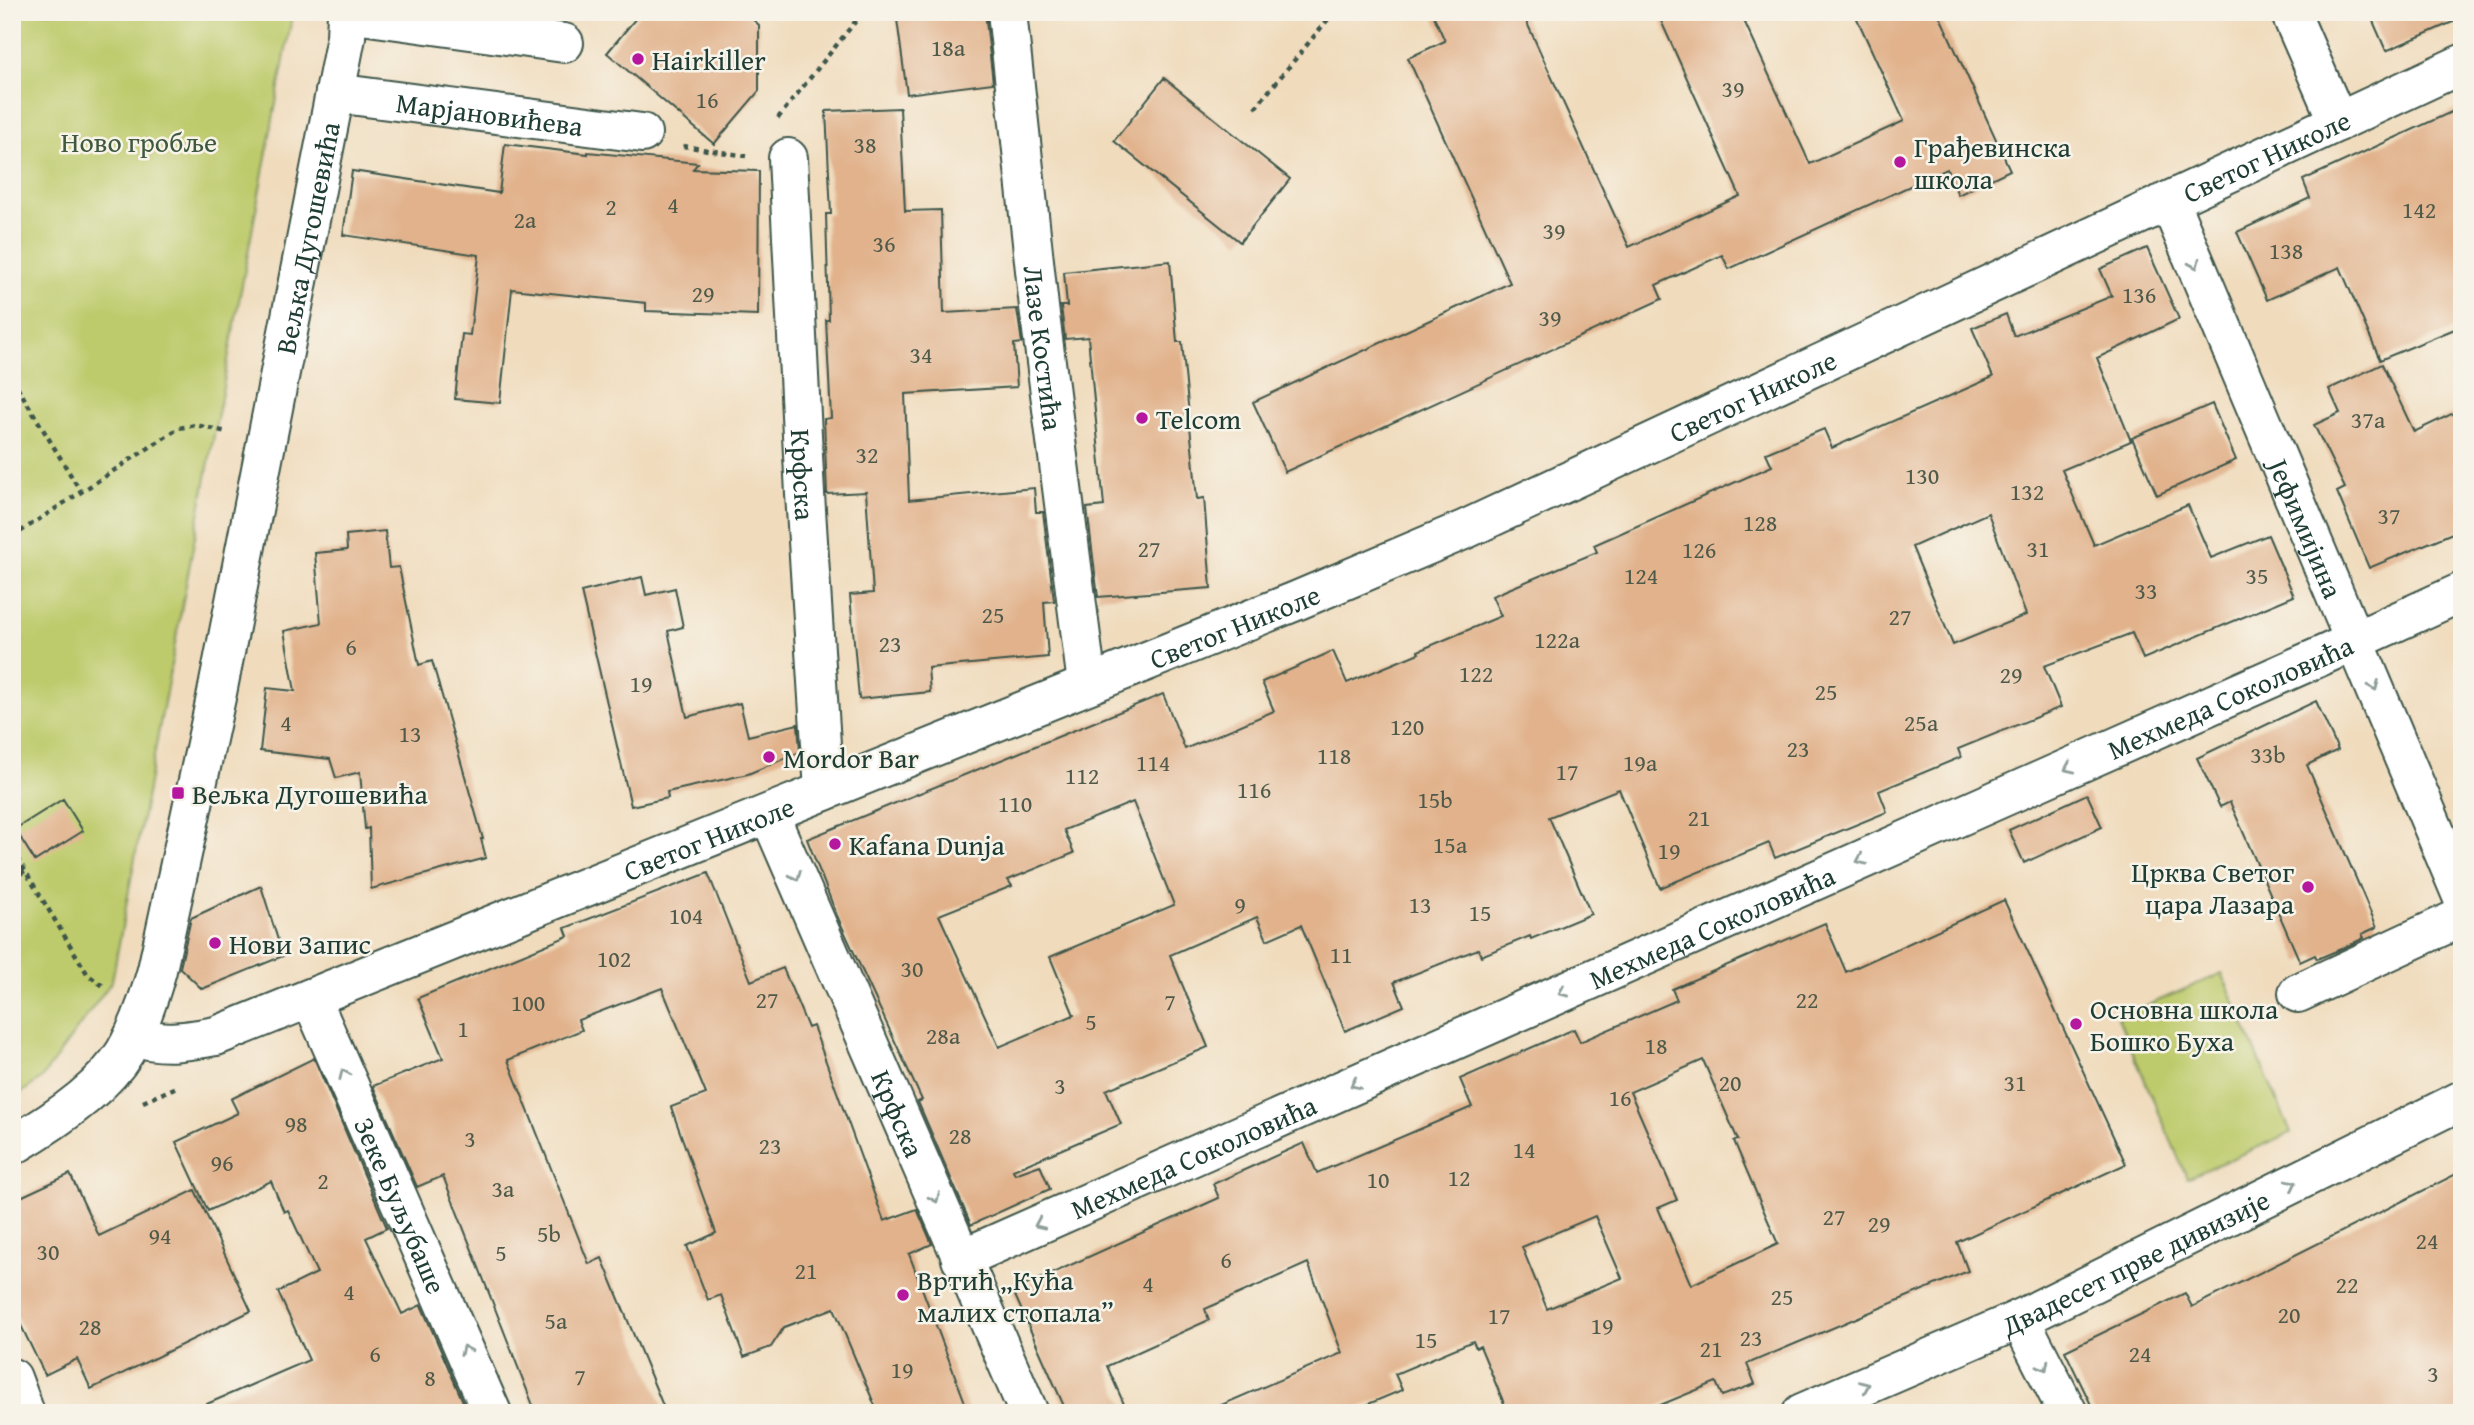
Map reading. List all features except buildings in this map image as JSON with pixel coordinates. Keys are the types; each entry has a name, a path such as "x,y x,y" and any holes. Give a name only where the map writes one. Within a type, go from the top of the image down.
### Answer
{"street":[{"name":"Лазе Костића","path":"1007,12 1039,307 1087,684"},
{"path":"2290,12 2338,122"},
{"path":"347,13 564,43"},
{"name":"Вељка Дугошевића","path":"134,1036 157,971 214,706 346,37 347,13"},
{"name":"Светог Николе","path":"134,1036 163,1043 216,1036 1296,601 1466,529 2462,64"},
{"name":"Марјановићева","path":"335,93 642,133"},
{"name":"Крфска","path":"775,148 805,494 824,791"},
{"name":"Јефимијина","path":"2169,201 2462,896"},
{"name":"Мехмеда Соколовића","path":"961,1259 2462,592"},
{"name":"Крфска","path":"769,814 1029,1413"},
{"path":"2298,993 2462,917"},
{"name":"Зеке Буљубаше","path":"311,998 492,1413"},
{"path":"12,1146 90,1092 117,1063 134,1036"},
{"name":"Двадесет прве дивизије","path":"1802,1413 2020,1319 2462,1100"},
{"path":"2020,1319 2068,1413"},
{"path":"12,1378 25,1413"}],"path":[{"path":"642,133 662,143 745,157 775,148 863,12"},
{"path":"1255,108 1334,12"},
{"path":"12,378 81,492"},
{"path":"12,537 179,428 196,425 235,434"},
{"path":"12,849 88,975 106,988"},
{"path":"12,879 25,871"}],"green space":[{"name":"Ново гробље","path":"12,12 293,12 112,981 41,1079 12,1099"},
{"path":"2222,973 2291,1133 2187,1178 2118,1018"}],"place":[{"name":"Hairkiller","path":"638,59"},
{"name":"Грађевинска школа","path":"1900,162"},
{"name":"Telcom","path":"1142,418"},
{"name":"Mordor Bar","path":"769,757"},
{"name":"Вељка Дугошевића","path":"178,793"},
{"name":"Kafana Dunja","path":"835,844"},
{"name":"Црква Светог цара Лазара","path":"2308,887"},
{"name":"Нови Запис","path":"215,943"},
{"name":"Основна школа Бошко Буха","path":"2076,1024"},
{"name":"Вртић „Кућа малих стопала”","path":"903,1295"}]}
